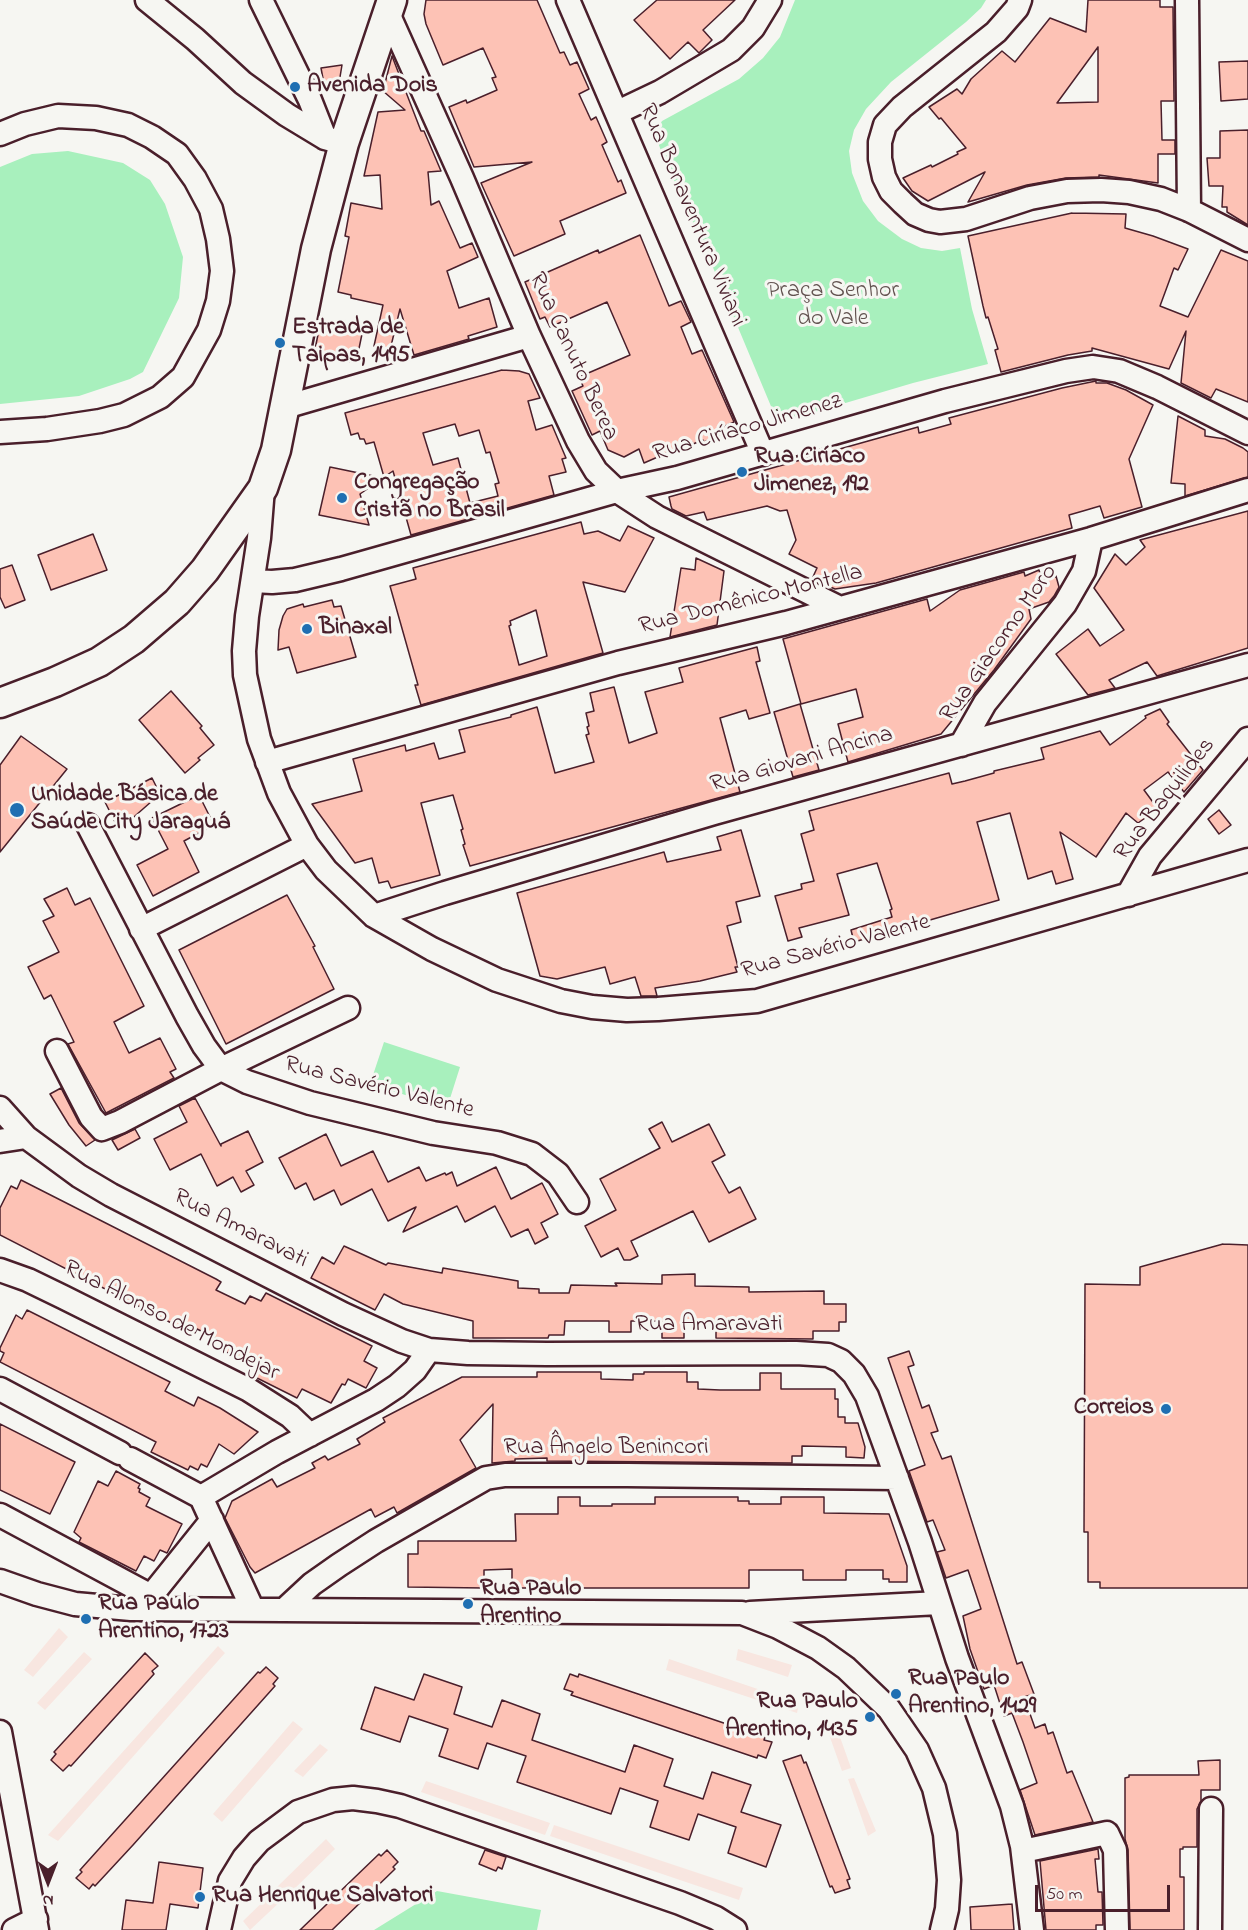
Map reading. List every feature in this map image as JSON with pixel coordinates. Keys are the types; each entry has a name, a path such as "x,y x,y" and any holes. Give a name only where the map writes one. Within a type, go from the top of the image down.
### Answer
{"main road":[{"path":"0,703 99,662 134,639 177,602 205,570 263,488 274,458 285,407 316,249 334,140 389,5"}],"street":[{"path":"147,0 243,82 287,116 334,140"},
{"path":"261,0 309,100 334,140"},
{"name":"Rua Bonaventura Viviani","path":"568,0 763,454"},
{"path":"618,112 660,92 731,50 753,28 770,0"},
{"path":"1020,0 1017,8 996,32 902,107 885,125 880,142 880,159 884,177 891,191 915,214 940,222 966,219 1030,198 1067,191 1129,192 1161,199 1189,210 1248,240"},
{"path":"1187,0 1189,210"},
{"name":"Rua Canuto Berea","path":"389,5 530,336 578,441 596,471 617,491 657,517 837,608"},
{"path":"0,134 25,124 58,116 96,118 128,125 152,137 177,154 195,179 211,209 218,238 222,271 218,301 209,330 183,377 160,397 124,415 100,421 47,429 0,432"},
{"path":"285,407 530,336"},
{"name":"Rua Ciríaco Jimenez","path":"253,581 272,582 315,576 617,491 677,478 945,401 1066,371 1093,367 1119,371 1157,387 1248,433"},
{"name":"Rua Savério Valente","path":"263,488 245,639 245,675 267,762 279,793 307,845 326,870 374,916 399,932 497,980 561,1001 627,1010 757,1001 1248,860"},
{"name":"Rua Domênico Montella","path":"267,762 618,663 786,623 1091,539 1248,490"},
{"name":"Rua Giacomo Moro","path":"961,745 985,703 1065,604 1084,571 1091,539"},
{"name":"Rua Giovani Ancina","path":"374,916 714,813 1248,665"},
{"name":"Rua Baquilides","path":"1128,895 1150,856 1248,739"},
{"name":"Rua Savério Valente","path":"88,825 187,1016 204,1046 221,1069 247,1082 309,1103 433,1133 497,1143 532,1154 558,1174 577,1202"},
{"path":"141,929 307,845"},
{"name":"Rua Savério Valente","path":"57,1051 96,1124 102,1128 120,1122 221,1069 348,1008"},
{"name":"Rua Amaravati","path":"0,1108 26,1137 63,1166 111,1195 343,1314 402,1341 429,1350 468,1353 784,1353 828,1356 841,1362 854,1374 867,1396 920,1542 957,1658 1012,1806 1023,1851 1032,1930"},
{"path":"0,1141 26,1137"},
{"name":"Rua Alonso de Mondejar","path":"0,1270 37,1284 249,1390 290,1416 309,1435"},
{"path":"201,1497 309,1435 376,1400 415,1370 429,1350"},
{"path":"0,1389 201,1497 253,1610"},
{"name":"Rua Ângelo Benincori","path":"284,1610 312,1584 339,1565 376,1541 486,1478 505,1475 897,1478"},
{"path":"0,1515 151,1603"},
{"path":"151,1603 212,1521"},
{"path":"2,1587 75,1604 104,1608 151,1603 253,1610 742,1613 939,1603"},
{"path":"742,1613 778,1627 818,1648 846,1668 889,1709 917,1750 934,1788 945,1834 949,1880 942,1930"},
{"path":"0,1732 37,1925 14,1930"},
{"path":"219,1930 230,1881 244,1858 260,1841 298,1812 333,1800 353,1798 400,1806 680,1903 716,1918 735,1930"},
{"path":"1210,1809 1210,1930"},
{"path":"1023,1851 1107,1833 1115,1851 1117,1930"}],"shaded area":[{"path":"59,1628 68,1637 33,1677 24,1670"},
{"path":"218,1646 225,1653 58,1841 48,1835"},
{"path":"738,1649 792,1665 788,1677 736,1660"},
{"path":"84,1652 92,1659 45,1710 37,1703"},
{"path":"669,1659 799,1703 797,1713 666,1670"},
{"path":"293,1721 303,1729 222,1822 213,1814"},
{"path":"835,1723 851,1768 842,1771 826,1726"},
{"path":"320,1744 328,1750 303,1777 294,1771"},
{"path":"854,1778 876,1831 868,1836 848,1779"},
{"path":"426,1781 550,1823 545,1835 421,1792"},
{"path":"554,1825 743,1888 739,1900 550,1836"},
{"path":"326,1839 335,1849 286,1897 277,1887"},
{"path":"274,1891 283,1899 250,1930 243,1921"}],"green space":[{"name":"Praça Senhor do Vale","path":"795,0 986,0 966,22 891,82 866,109 854,130 849,151 852,173 863,201 878,221 902,239 921,248 942,251 960,248 972,309 988,364 913,383 778,423 656,136 662,121 739,79 763,58 780,37"},
{"path":"68,151 123,163 150,180 165,204 183,257 179,298 143,372 130,379 79,396 0,404 0,167 32,154"},
{"path":"384,1042 460,1067 447,1108 370,1084"},
{"path":"437,1891 541,1910 537,1930 374,1930"}],"building":[{"path":"426,0 537,0 560,53 564,52 570,65 577,62 589,89 579,94 591,120 596,117 607,142 602,145 618,182 621,180 626,193 560,221 565,234 514,256 481,183 532,162 474,167 449,107 466,100 467,103 497,90 492,78 496,77 483,48 443,65 426,24 424,14"},
{"path":"657,0 735,0 703,30 712,40 699,53 688,42 670,59 634,20"},
{"path":"1088,0 1160,0 1160,7 1173,7 1174,101 1161,101 1162,140 1175,140 1175,154 1158,154 1158,183 1099,175 1099,177 1066,178 1027,185 968,202 985,172 928,201 912,191 903,178 931,165 932,167 966,148 929,107 957,89 962,94 971,79 1002,51 1015,62 1050,18 1086,32","holes":["1098,47 1098,102 1057,103"]},
{"path":"392,56 421,131 424,131 441,171 428,172 431,205 439,201 460,248 472,243 478,257 447,271 459,308 489,298 497,327 468,336 469,339 414,355 400,309 390,350 374,346 383,305 351,298 351,295 338,292 349,237 345,236 351,203 382,209 380,175 364,176 378,112 405,110 383,91"},
{"path":"1248,61 1248,99 1221,101 1219,62"},
{"path":"342,65 339,83 324,84 321,68"},
{"path":"1248,130 1248,225 1227,212 1227,207 1222,207 1223,186 1209,186 1207,158 1220,158 1220,131"},
{"path":"1072,213 1126,214 1125,228 1188,249 1178,270 1174,268 1160,306 1188,317 1221,250 1248,261 1248,402 1216,389 1211,398 1181,383 1186,331 1169,369 1092,348 1092,351 1001,372 995,350 998,349 988,317 986,318 968,236"},
{"path":"640,235 669,306 681,301 691,322 681,327 692,354 702,350 734,422 725,426 728,432 704,442 703,440 693,444 692,442 644,463 639,449 624,457 608,450 600,431 592,435 572,391 583,386 579,377 630,355 607,302 550,327 545,317 540,319 525,282 598,250 599,253"},
{"path":"320,325 362,334 356,363 314,354"},
{"path":"502,370 519,371 529,374 540,398 528,401 536,430 552,425 566,458 562,459 566,472 549,476 554,495 411,535 393,471 384,477 374,442 366,444 364,439 360,439 358,433 351,435 345,413","holes":["455,424 459,436 479,430 486,453 490,452 499,483 495,484 498,496 470,503 458,458 433,465 423,433"]},
{"path":"1096,381 1096,383 1107,383 1126,390 1153,405 1129,459 1142,507 1104,518 1100,506 1069,515 1072,528 876,583 835,589 812,579 817,568 789,554 796,540 787,510 780,511 767,506 707,520 704,512 686,516 672,509 671,506 669,497 918,427 919,433 951,424 949,418"},
{"path":"1178,416 1205,430 1205,436 1225,439 1248,452 1248,477 1185,496 1185,484 1171,483"},
{"name":"Congregação Cristã no Brasil","path":"330,467 383,478 360,494 369,525 319,515"},
{"path":"1248,511 1248,648 1157,676 1147,662 1109,680 1115,688 1088,695 1056,654 1088,629 1100,646 1124,630 1094,588 1115,554 1126,565 1145,547 1140,540"},
{"path":"581,522 584,534 598,531 620,541 628,526 654,538 625,592 583,582 603,653 421,705 415,685 418,685 390,586 416,579 413,568","holes":["536,610 547,656 519,665 509,626 510,621"]},
{"path":"93,534 107,570 51,590 38,555"},
{"path":"696,558 724,571 717,625 670,637 681,568 695,570"},
{"path":"12,565 25,600 5,608 0,597 0,569"},
{"path":"1039,570 1042,581 1056,576 1059,587 1054,596 1049,602 1029,609 1031,619 994,670 941,734 848,762 838,724 863,717 856,689 801,704 783,639 927,599 930,611 960,590 1024,572 1025,576"},
{"path":"332,600 334,607 341,606 356,657 297,673 289,647 278,650 279,630 283,616 287,609"},
{"path":"757,647 760,661 756,662 770,713 749,719 746,710 720,718 740,792 470,866 463,845 465,844 461,830 463,829 453,795 421,803 440,875 391,888 388,881 379,883 372,858 355,863 312,804 362,791 353,759 405,745 406,751 434,743 439,759 465,752 459,730 511,717 511,715 537,707 555,773 594,762 586,735 589,734 587,727 589,726 586,713 594,711 590,693 614,687 629,743 657,733 645,692 683,682 679,668"},
{"path":"171,691 202,726 200,728 214,745 185,773 139,720"},
{"path":"800,704 819,770 793,777 774,712"},
{"path":"1160,709 1169,722 1167,724 1203,770 1184,792 1168,772 1144,790 1158,809 1138,823 1126,813 1096,857 1060,832 1073,879 1056,884 1052,871 1028,879 1010,813 977,822 999,900 854,942 851,930 892,917 890,910 892,909 877,863 837,874 849,915 799,928 802,937 788,941 775,896 802,889 801,884 814,881 801,834 814,830 809,811 949,773 952,784 965,781 994,773 994,771 1044,759 1041,748 1100,731 1110,745 1146,718 1145,716"},
{"name":"Unidade Básica de Saúde City Jaraguá","path":"21,736 67,769 0,852 0,765"},
{"path":"152,778 160,794 119,830 105,802"},
{"path":"199,795 214,825 184,841 199,872 153,896 137,865 168,849 152,818"},
{"path":"1219,810 1231,825 1219,834 1208,819"},
{"path":"741,830 760,896 736,902 741,922 727,926 738,967 735,967 737,972 655,988 657,996 641,996 635,977 610,984 605,967 557,979 540,976 517,893 664,852 667,862 721,850 717,837"},
{"path":"67,888 75,905 90,898 144,1006 114,1022 129,1053 160,1038 176,1069 170,1072 174,1078 106,1113 68,1044 74,1042 51,995 44,999 28,967 59,952 43,921 54,916 44,899"},
{"path":"287,895 315,946 313,947 334,989 226,1044 179,950"},
{"path":"61,1088 79,1123 95,1140 86,1146 69,1125 50,1094"},
{"path":"195,1098 221,1146 248,1131 263,1162 246,1171 254,1185 241,1192 233,1177 217,1186 201,1154 170,1170 154,1139 187,1122 179,1106"},
{"path":"662,1122 672,1142 709,1124 725,1155 712,1162 729,1193 740,1187 756,1219 709,1242 693,1211 631,1241 638,1256 630,1260 624,1260 618,1248 601,1257 585,1226 616,1210 600,1179 660,1148 649,1129"},
{"path":"135,1129 140,1138 118,1150 112,1140"},
{"path":"326,1134 341,1166 373,1151 388,1182 419,1167 426,1181 452,1172 457,1186 496,1167 511,1199 542,1183 558,1214 541,1223 548,1237 535,1244 528,1229 511,1237 495,1206 465,1222 457,1206 403,1232 416,1207 388,1221 372,1189 341,1205 334,1190 314,1200 306,1183 295,1189 279,1158"},
{"path":"21,1180 216,1279 221,1282 216,1290 245,1304 250,1296 261,1301 266,1293 372,1346 364,1361 377,1368 366,1388 348,1379 345,1385 342,1384 331,1403 302,1389 297,1398 249,1374 254,1365 224,1351 228,1344 197,1329 195,1333 187,1331 0,1235 0,1208 11,1186 17,1189"},
{"name":"Correios","path":"1223,1244 1248,1245 1248,1588 1100,1588 1100,1582 1088,1582 1088,1532 1084,1532 1085,1284 1140,1285 1140,1267"},
{"path":"344,1246 386,1265 388,1263 442,1273 443,1268 518,1281 518,1288 539,1289 539,1293 569,1293 571,1285 662,1284 662,1275 695,1274 695,1286 749,1287 749,1292 824,1291 824,1304 846,1304 846,1322 839,1322 839,1331 813,1331 813,1339 716,1338 716,1322 684,1321 684,1338 662,1338 662,1321 631,1321 631,1332 609,1332 609,1321 565,1321 564,1335 549,1335 548,1338 473,1338 473,1321 403,1304 384,1294 375,1310 311,1278 322,1257 334,1264"},
{"path":"27,1310 170,1382 165,1391 194,1406 198,1397 258,1432 234,1454 219,1444 207,1467 201,1464 198,1470 190,1466 188,1470 151,1452 156,1442 0,1362 4,1353 0,1351 0,1348 16,1315 22,1319"},
{"path":"909,1351 914,1365 908,1367 922,1408 929,1405 938,1431 931,1433 942,1459 951,1456 1017,1664 1022,1662 1034,1694 1024,1697 1035,1728 1045,1724 1048,1734 1053,1732 1067,1773 1072,1771 1093,1822 1035,1835 1020,1790 1037,1783 1023,1742 1012,1713 1004,1716 994,1685 984,1689 970,1649 963,1616 981,1609 968,1570 946,1578 937,1552 945,1550 933,1520 927,1522 909,1471 925,1465 888,1358"},
{"path":"537,1372 601,1372 601,1379 633,1380 633,1374 644,1374 644,1372 687,1372 687,1382 698,1382 698,1389 720,1390 760,1390 760,1373 781,1373 781,1389 835,1389 835,1399 838,1399 838,1417 845,1417 845,1423 858,1423 865,1447 864,1458 846,1457 846,1447 802,1446 802,1456 792,1456 792,1463 547,1461 547,1458 515,1459 515,1461 492,1463 493,1404 460,1440 476,1468 397,1513 394,1507 375,1517 371,1509 255,1573 250,1567 225,1518 232,1501 272,1479 277,1487 315,1468 312,1463 325,1456 328,1460 360,1444 357,1439 385,1422 383,1418 462,1377 537,1377"},
{"path":"0,1424 75,1462 50,1514 0,1490"},
{"path":"116,1471 140,1484 139,1492 150,1498 146,1506 182,1524 167,1553 160,1550 154,1561 144,1556 136,1571 79,1542 81,1538 74,1532 98,1481 108,1486"},
{"path":"558,1497 580,1497 580,1506 612,1506 612,1504 655,1504 655,1497 738,1497 738,1501 749,1501 749,1504 781,1504 781,1497 824,1497 824,1513 889,1514 907,1566 907,1582 889,1582 889,1579 883,1579 883,1570 846,1570 846,1580 803,1580 803,1570 749,1570 749,1588 512,1588 512,1569 484,1570 484,1588 408,1587 408,1554 418,1554 418,1541 516,1541 515,1514 558,1514"},
{"path":"145,1653 158,1666 152,1671 154,1674 71,1766 69,1765 63,1771 51,1760 56,1754 54,1752"},
{"path":"266,1667 278,1678 273,1684 275,1686 133,1845 95,1886 93,1884 89,1889 76,1878 82,1872 80,1870 258,1672 260,1673"},
{"path":"424,1674 462,1687 454,1714 492,1727 502,1700 540,1714 532,1740 625,1772 634,1745 673,1759 664,1786 703,1799 712,1772 751,1785 741,1812 781,1825 766,1867 728,1853 736,1827 698,1814 689,1840 650,1827 658,1801 620,1788 611,1814 517,1782 526,1756 487,1743 478,1769 439,1756 448,1729 409,1716 400,1742 361,1729 375,1687 414,1700"},
{"path":"570,1674 578,1677 579,1674 765,1737 764,1740 772,1742 766,1758 758,1755 757,1758 571,1695 573,1692 564,1689"},
{"path":"801,1755 804,1763 806,1762 850,1879 847,1880 850,1888 835,1893 832,1886 830,1887 783,1761"},
{"path":"1220,1760 1220,1790 1201,1790 1201,1801 1197,1809 1197,1847 1180,1849 1180,1877 1184,1877 1184,1930 1130,1930 1128,1850 1125,1839 1125,1778 1129,1775 1199,1775 1198,1761"},
{"path":"1098,1849 1099,1859 1095,1859 1098,1892 1102,1892 1103,1925 1096,1925 1096,1930 1046,1930 1040,1861"},
{"path":"387,1850 398,1862 393,1867 395,1869 332,1930 300,1930 379,1854 381,1856"},
{"path":"485,1850 506,1857 502,1869 498,1867 496,1871 479,1864"},
{"path":"159,1862 203,1868 198,1908 170,1904 166,1930 122,1930 126,1900 153,1903"},
{"path":"1012,1904 1014,1930 971,1930 970,1907"}],"place":[{"name":"Avenida Dois","path":"295,87"},
{"name":"Estrada de Taipas, 1495","path":"280,343"},
{"name":"Rua Ciríaco Jimenez, 192","path":"742,472"},
{"name":"Congregação Cristã no Brasil","path":"342,498"},
{"name":"Binaxal","path":"307,629"},
{"name":"Unidade Básica de Saúde City Jaraguá","path":"17,810"},
{"name":"Correios","path":"1166,1409"},
{"name":"Rua Paulo Arentino","path":"468,1604"},
{"name":"Rua Paulo Arentino, 1723","path":"86,1619"},
{"name":"Rua Paulo Arentino, 1429","path":"896,1694"},
{"name":"Rua Paulo Arentino, 1435","path":"870,1717"},
{"name":"Rua Henrique Salvatori","path":"200,1897"}]}
